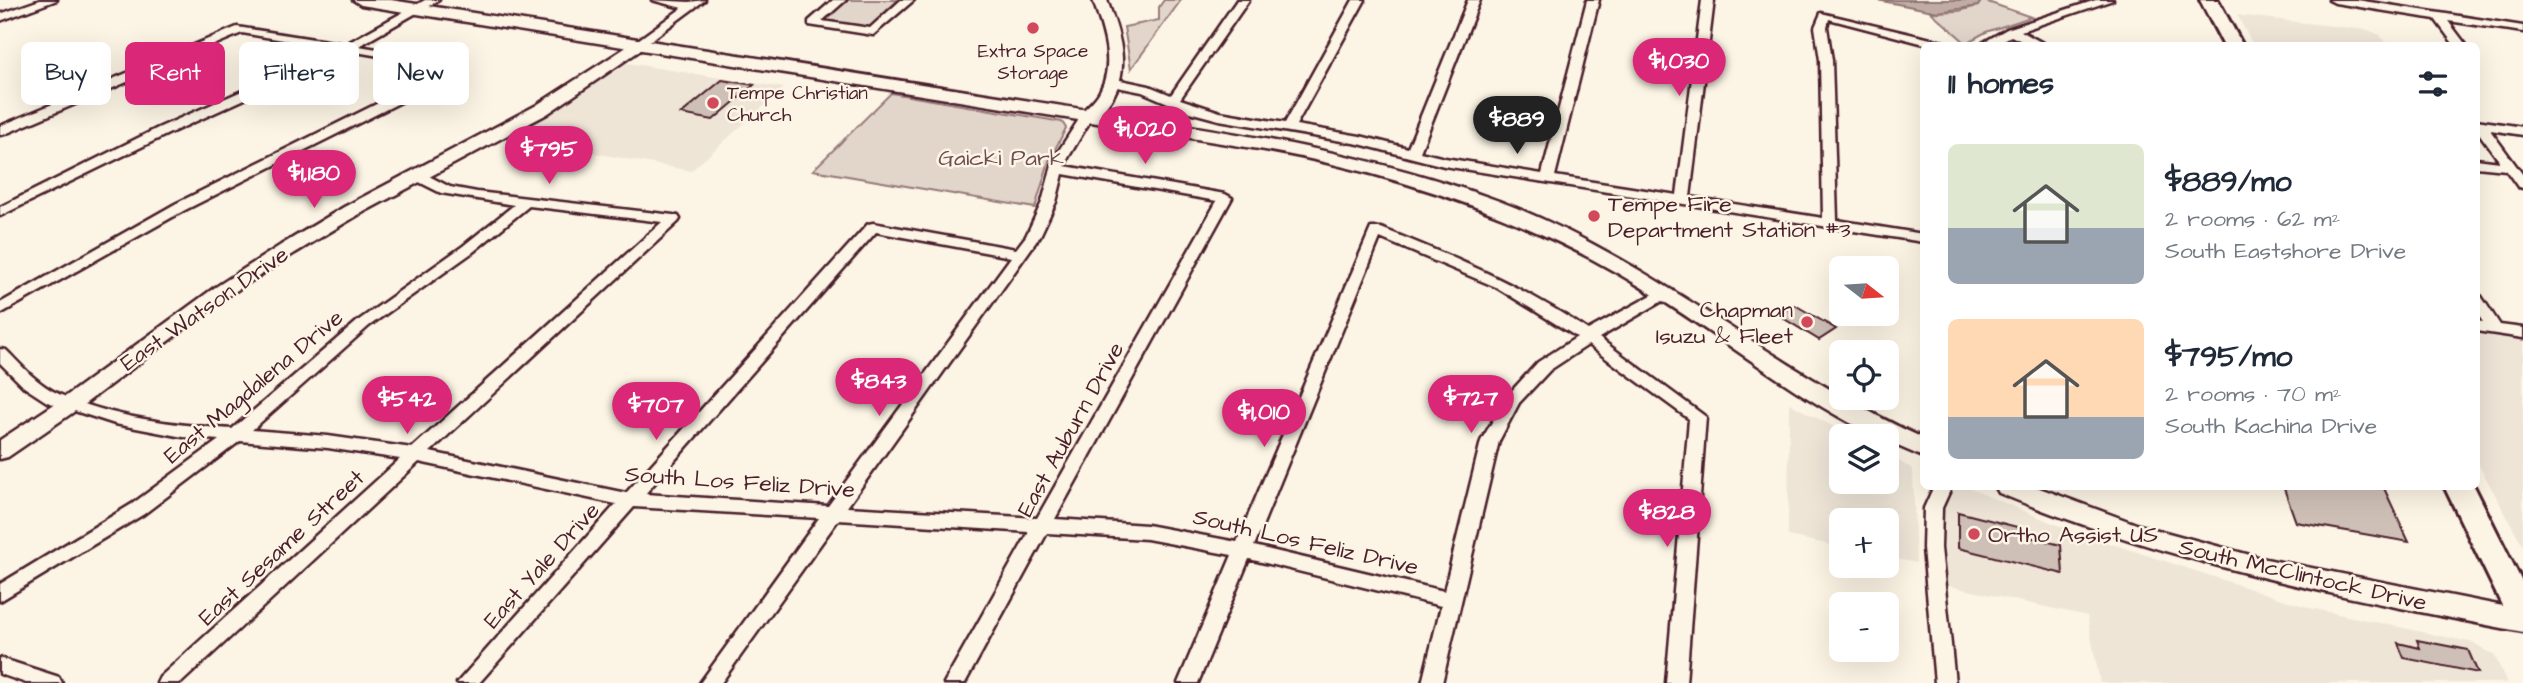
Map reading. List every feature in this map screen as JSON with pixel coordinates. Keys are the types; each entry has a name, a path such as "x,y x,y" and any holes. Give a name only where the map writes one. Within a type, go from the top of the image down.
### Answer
{"main road":[{"path":"361,0 1310,152 1413,177 1497,206 1548,229 1666,293 1804,386 1920,446"},
{"path":"2209,0 2232,42"},
{"name":"South McClintock Drive","path":"2018,490 2110,526 2195,552 2278,573 2523,619"},
{"path":"2461,490 2523,619"}],"street":[{"path":"0,18 51,0"},
{"path":"359,42 433,0"},
{"path":"658,0 695,3"},
{"path":"840,0 813,23 873,32 908,0"},
{"path":"710,683 1041,224 1069,142 1087,116 1101,105 1112,90 1116,60 1115,40 1100,0"},
{"path":"1173,101 1242,0"},
{"path":"1289,127 1359,0"},
{"path":"1412,154 1474,0"},
{"path":"1548,178 1592,0"},
{"path":"1683,200 1708,0"},
{"path":"2070,0 2085,7"},
{"path":"1990,42 2011,31 2107,0"},
{"path":"2335,0 2523,29"},
{"name":"East Watson Drive","path":"0,451 70,404 221,292 351,211 541,110 695,3"},
{"path":"1830,224 1826,60 1821,27 1825,15 1895,30 1935,42"},
{"path":"2438,15 2458,42"},
{"path":"0,131 241,29 314,42"},
{"path":"2011,31 2034,42"},
{"path":"0,309 215,189 461,67 359,50"},
{"path":"1111,82 1145,89 1219,116 1360,140 1444,162 1920,237"},
{"path":"0,212 163,131 239,97"},
{"path":"2480,125 2523,131"},
{"path":"2480,128 2523,184"},
{"path":"2480,163 2511,167"},
{"name":"East Auburn Drive","path":"954,683 1225,198 1058,169"},
{"path":"418,176 446,190 527,201"},
{"name":"East Sesame Street","path":"167,683 673,219 527,201"},
{"name":"East Magdalena Drive","path":"0,593 138,509 236,436 363,323 468,249 527,201"},
{"name":"East Yale Drive","path":"467,683 873,227 1020,254"},
{"path":"1188,683 1376,231 1457,263 1518,293 1588,337 1698,418 1676,683"},
{"path":"1432,683 1490,441 1513,400 1544,366 1588,337 1666,293"},
{"path":"2480,305 2495,329"},
{"path":"2480,327 2523,333"},
{"name":"South Los Feliz Drive","path":"0,354 30,383 53,398 145,424 236,436 328,442 415,455 630,500 1147,532 1242,550 1453,601"},
{"path":"1941,490 1933,508 1932,548 1945,683"},
{"path":"0,666 52,683"}],"shaded area":[{"path":"1877,0 1981,0 1978,6 1938,12"},
{"path":"2237,15 2368,30 2380,35 2385,42 2251,42"},
{"path":"627,63 784,88 691,171 507,137"},
{"path":"2480,331 2523,338 2523,546 2480,467"},
{"path":"1789,403 1829,424 1829,494 1899,494 1899,461 1913,469 1916,563 1899,559 1899,508 1829,508 1829,545 1788,536"},
{"path":"1949,490 1973,490 2072,531 2310,608 2474,643 2495,656 2507,683 2100,683 2087,616 1945,585 1944,505"}],"green space":[{"path":"847,0 898,0 869,27 823,20"},
{"path":"1164,0 1181,0 1131,69 1124,27 1159,20 1159,7"},
{"path":"1982,0 2031,17 1965,42 1931,12 1959,11 1978,6"},
{"name":"Gaicki Park","path":"891,93 1062,122 1066,128 1049,161 1035,208 813,170"}],"building":[{"name":"Tempe Christian Church","path":"722,80 754,85 713,120 681,114"},
{"name":"Chapman Isuzu & Fleet","path":"1795,305 1836,329 1819,340 1778,315"},
{"path":"2284,490 2385,490 2409,542 2296,522"},
{"path":"1958,512 2025,529 2025,536 2061,545 2063,574 1958,548"},
{"path":"2417,640 2468,650 2478,673 2404,658 2398,643 2420,648"}],"place":[{"name":"Extra Space Storage","path":"1033,28"},
{"name":"Tempe Christian Church","path":"713,103"},
{"name":"Tempe Fire Department Station #3","path":"1594,216"},
{"name":"Chapman Isuzu & Fleet","path":"1807,322"},
{"name":"Ortho Assist US","path":"1974,534"}]}
